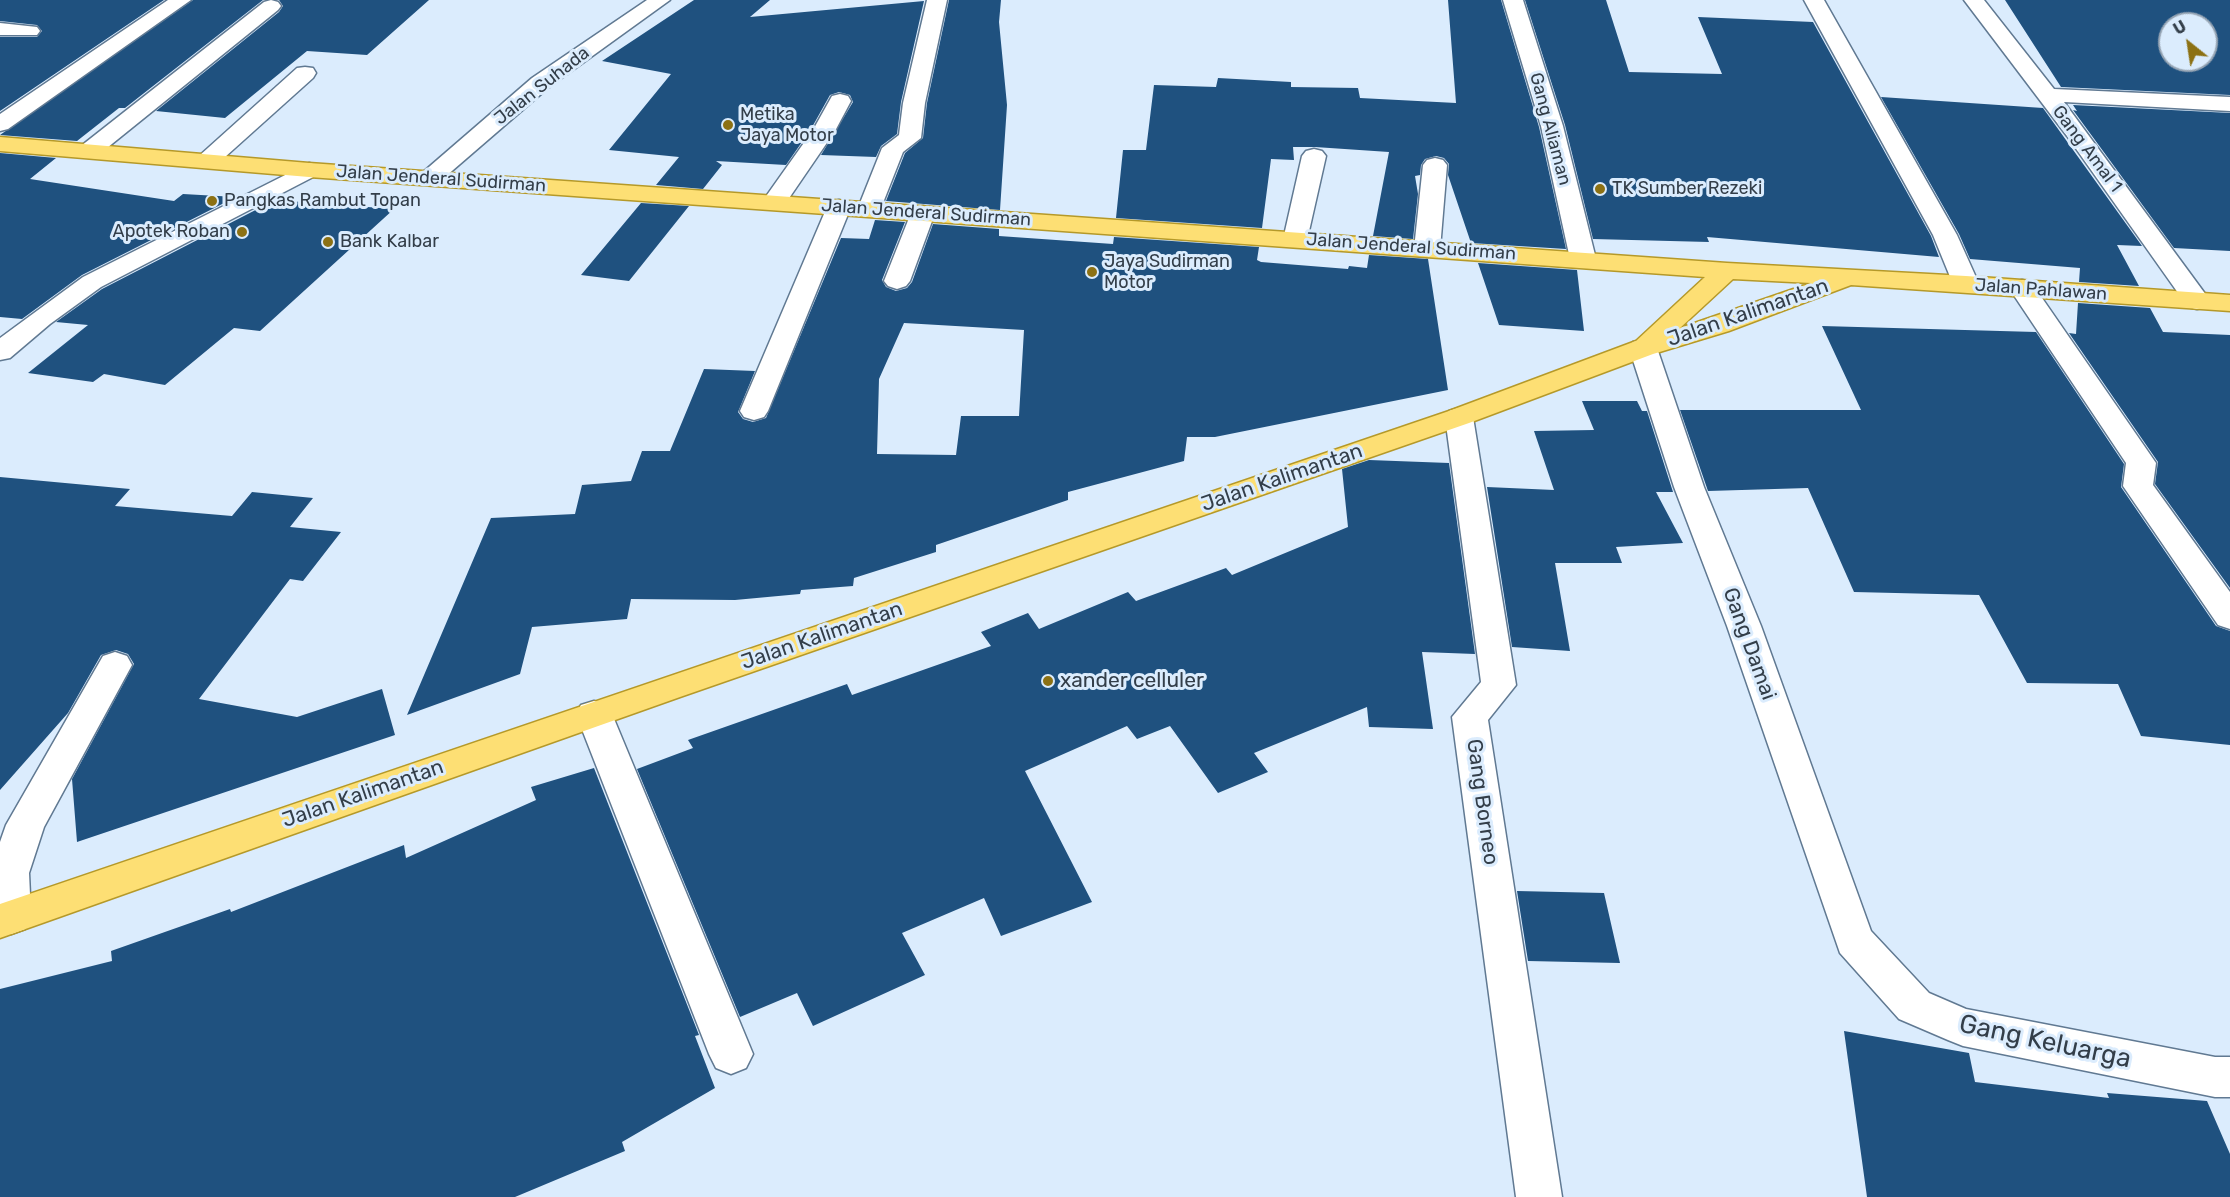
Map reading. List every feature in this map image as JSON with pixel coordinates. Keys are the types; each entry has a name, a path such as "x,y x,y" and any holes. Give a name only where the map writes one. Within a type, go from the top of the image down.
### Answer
{"main road":[{"name":"Jalan Jenderal Sudirman","path":"0,144 309,170 1852,278"},
{"name":"Jalan Kalimantan","path":"1643,348 1727,271"},
{"name":"Jalan Pahlawan","path":"1852,278 2230,303"},
{"name":"Jalan Kalimantan","path":"6,919 594,714 1460,417 1643,348 1719,326 1852,278"}],"street":[{"path":"0,124 181,0"},
{"name":"Jalan Suhada","path":"430,178 540,83 660,0"},
{"path":"870,208 893,148 910,138 914,103 937,0"},
{"name":"Gang Aliaman","path":"1513,0 1552,126 1583,259"},
{"path":"1814,0 1945,235 1966,284"},
{"name":"Gang Amal 1","path":"1974,0 2197,301"},
{"path":"88,151 271,6"},
{"path":"0,28 30,31"},
{"path":"207,162 305,73"},
{"path":"2046,95 2230,104"},
{"path":"774,202 824,131 840,101"},
{"path":"1295,240 1314,156"},
{"path":"1427,249 1435,165"},
{"path":"0,352 41,318 92,282 309,170"},
{"path":"753,411 839,207"},
{"path":"897,281 923,213"},
{"path":"2022,288 2141,463 2138,486 2230,616"},
{"name":"Gang Damai","path":"1643,348 1689,488 1744,626 1854,941"},
{"name":"Gang Borneo","path":"1460,417 1499,685 1470,717 1539,1197"},
{"path":"6,919 9,873 25,825 115,665"},
{"path":"594,714 731,1054"},
{"name":"Gang Keluarga","path":"1854,941 1914,1006 1963,1028 2215,1077 2230,1077"}],"building":[{"path":"0,0 164,0 0,111 0,37 37,37 42,31 37,25 0,21"},
{"path":"193,0 263,0 125,108 119,108 77,141 0,135"},
{"path":"279,0 429,0 367,55 307,51 225,118 156,111 279,12 283,6"},
{"path":"694,0 770,0 750,17 924,1 901,102 897,134 881,146 876,157 821,155 853,102 850,95 839,92 830,95 811,129 786,165 716,161 722,165 703,189 656,185 679,157 609,150 671,74 602,61"},
{"path":"949,0 1001,0 999,22 1007,105 1000,210 886,201 905,153 923,138 927,103"},
{"path":"1448,0 1501,0 1539,127 1566,249 1471,243 1448,175 1449,164 1444,158 1436,156 1425,159 1421,165 1420,175 1415,176 1418,194 1413,239 1373,236 1389,152 1293,147 1294,160 1271,159 1262,228 1116,218 1123,150 1146,150 1154,85 1216,87 1218,78 1291,82 1291,87 1358,88 1360,98 1456,103"},
{"path":"1525,0 1606,0 1629,72 1722,74 1698,17 1813,22 1931,236 1939,257 1707,237 1709,242 1593,239 1565,125"},
{"path":"2005,0 2230,0 2230,95 2061,87"},
{"path":"1881,97 2043,108 2142,246 2117,245 2139,286 2079,282 2080,268 1970,259 1959,234"},
{"path":"2073,105 2230,113 2230,251 2174,248 2073,110 2077,111"},
{"path":"0,153 56,158 30,179 174,201 183,194 236,197 82,275 22,319 0,317"},
{"path":"275,200 394,209 260,331 234,328 165,385 104,374 93,382 28,373 88,325 56,322 102,289"},
{"path":"641,203 689,206 629,281 581,275"},
{"path":"875,220 905,222 882,280 886,287 896,291 907,288 912,282 933,224 999,229 999,236 1113,244 1114,237 1259,247 1257,260 1261,262 1348,269 1349,266 1367,268 1369,255 1428,259 1448,390 1215,437 1187,437 1184,461 1068,492 1068,500 936,545 936,552 854,578 853,586 801,590 800,594 735,600 631,599 627,619 532,627 520,674 407,715 491,518 575,514 582,485 631,481 642,451 670,451 704,369 755,371 738,412 743,419 753,422 766,418 841,238 869,239","holes":["904,323 1024,330 1019,416 961,416 956,455 877,454 879,379"]},
{"path":"1478,263 1577,270 1584,331 1499,325"},
{"path":"2078,303 2150,308 2163,332 2230,335 2230,588 2155,484 2158,462 2069,333 2076,334"},
{"path":"1822,326 2036,332 2124,464 2121,487 2216,626 2230,631 2230,745 2141,736 2118,684 2027,683 1979,595 1854,592 1808,488 1708,491 1680,410 1861,410"},
{"path":"1582,401 1637,401 1642,411 1647,411 1673,492 1656,492 1683,543 1616,547 1622,563 1555,563 1570,651 1512,647 1487,487 1554,490 1534,431 1594,430"},
{"path":"1369,460 1449,463 1475,654 1422,652 1433,729 1369,727 1367,707 1254,753 1268,772 1218,793 1170,726 1137,739 1127,726 1025,771 1092,902 1001,936 984,898 902,933 925,975 813,1026 797,993 740,1017 637,769 693,748 688,740 847,684 852,695 991,646 981,632 1028,613 1039,629 1128,592 1136,601 1226,568 1232,575 1348,527 1342,469"},
{"path":"0,477 130,489 115,506 232,516 252,492 313,498 290,527 341,532 303,581 290,579 199,699 297,717 382,689 395,735 77,842 72,779 134,664 128,654 116,650 101,655 68,713 0,790"},
{"path":"594,768 699,1035 695,1036 715,1088 622,1142 625,1151 515,1197 0,1197 0,989 112,961 111,951 230,909 231,912 404,845 406,858 536,800 531,787"},
{"path":"1517,891 1604,893 1620,963 1528,961"},
{"path":"1844,1031 1969,1053 1975,1082 2109,1098 2107,1093 2207,1101 2230,1154 2230,1197 1867,1197"}],"place":[{"name":"Metika Jaya Motor","path":"728,125"},
{"name":"TK Sumber Rezeki","path":"1600,189"},
{"name":"Pangkas Rambut Topan","path":"212,201"},
{"name":"Apotek Roban","path":"242,232"},
{"name":"Bank Kalbar","path":"328,242"},
{"name":"Jaya Sudirman Motor","path":"1092,272"},
{"name":"xander celluler","path":"1048,681"}]}
